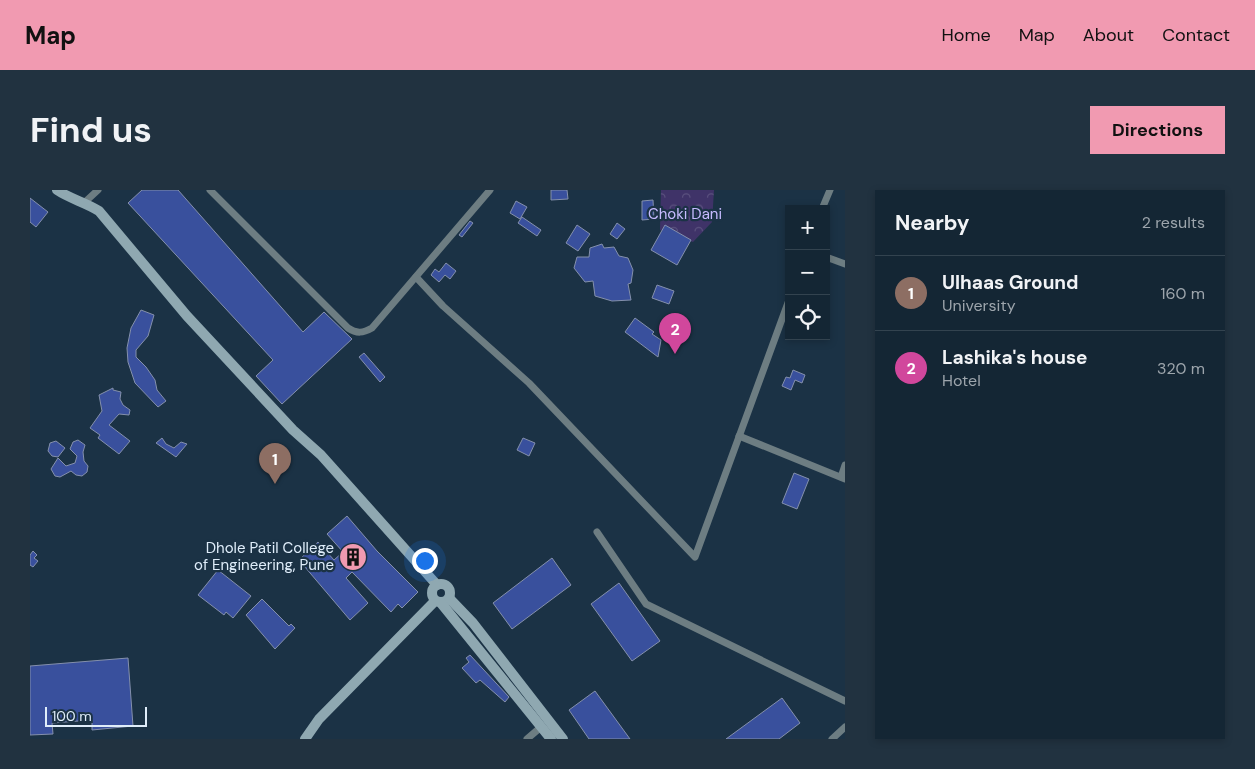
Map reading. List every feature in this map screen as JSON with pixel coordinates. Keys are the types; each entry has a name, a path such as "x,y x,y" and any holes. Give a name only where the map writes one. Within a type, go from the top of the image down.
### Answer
{"street":[{"path":"56,190 70,198 85,202 99,211 187,316 293,430 327,461 437,585"},
{"path":"85,202 98,190"},
{"path":"210,190 283,265 354,332 363,333 372,328 490,190"},
{"path":"824,205 830,190"},
{"path":"830,258 845,264"},
{"path":"416,277 529,383 695,557 785,311"},
{"path":"739,436 843,478 845,465"},
{"path":"597,532 646,604 845,701"},
{"path":"305,739 319,719 442,600 449,587 443,584 437,585 432,592 442,600 473,623 563,739"},
{"path":"442,600 551,739"},
{"path":"527,739 542,727"},
{"path":"832,739 845,727"}],"green space":[{"name":"Choki Dani","path":"661,190 714,190 712,222 693,242 660,230"}],"building":[{"path":"142,190 178,190 303,332 324,312 352,339 282,404 256,376 273,360 128,203"},
{"path":"551,190 567,190 568,199 551,200"},
{"path":"30,198 48,212 36,227 30,222"},
{"path":"653,200 654,219 642,220 642,201"},
{"path":"516,201 527,207 520,219 510,213"},
{"path":"522,217 541,230 537,236 518,223"},
{"path":"470,221 473,223 462,237 459,235"},
{"path":"617,223 625,229 617,239 610,234"},
{"path":"577,225 590,234 578,251 566,243"},
{"path":"665,225 691,240 677,265 651,250"},
{"path":"602,244 604,248 614,247 619,256 628,258 633,270 631,283 628,284 631,300 612,301 595,296 593,281 585,282 574,268 577,257 589,257 590,248"},
{"path":"446,263 456,271 450,279 445,275 439,282 431,275 435,269 439,272"},
{"path":"657,285 674,291 669,304 652,298"},
{"path":"141,310 154,315 148,336 136,350 136,357 155,380 157,390 166,401 158,407 135,383 128,362 127,348 131,328"},
{"path":"635,318 654,332 652,334 661,340 658,357 625,332"},
{"path":"364,353 385,377 380,382 359,357"},
{"path":"793,370 805,375 802,383 795,380 791,390 782,386 786,377 790,378"},
{"path":"113,388 113,390 121,392 120,399 123,405 130,410 129,415 119,414 109,425 130,441 119,454 98,438 100,435 90,428 102,411 99,395"},
{"path":"162,438 166,444 174,448 181,442 187,444 176,457 156,443"},
{"path":"523,438 535,443 529,456 517,450"},
{"path":"78,440 85,445 83,452 84,461 88,466 87,472 82,476 76,475 71,471 60,477 55,476 51,469 58,458 66,466 75,463 77,456 70,449 73,442"},
{"path":"56,441 65,448 58,457 52,456 48,451 50,443"},
{"path":"794,473 809,479 797,509 782,503"},
{"path":"347,516 377,551 418,592 402,608 398,604 391,612 352,572 346,578 368,603 350,620 299,560 318,542 334,560 343,552 327,534"},
{"path":"33,551 37,555 34,558 38,561 33,567 30,565 30,555"},
{"path":"552,558 571,585 512,629 493,603"},
{"path":"218,570 251,596 233,618 226,612 224,615 198,595"},
{"path":"619,583 660,641 632,661 591,604"},
{"path":"262,599 289,626 291,624 295,628 275,649 246,615"},
{"path":"470,655 509,697 505,702 480,680 476,683 462,668 469,662 466,658"},
{"path":"128,658 133,726 92,730 92,720 52,723 53,734 30,735 30,666"},
{"path":"595,691 630,739 589,739 569,710"},
{"path":"782,698 800,723 779,739 726,739"}],"place":[{"name":"Lashika's house","path":"675,354"},
{"name":"Ulhaas Ground","path":"275,484"},
{"name":"Dhole Patil College of Engineering, Pune","path":"353,557"}]}
